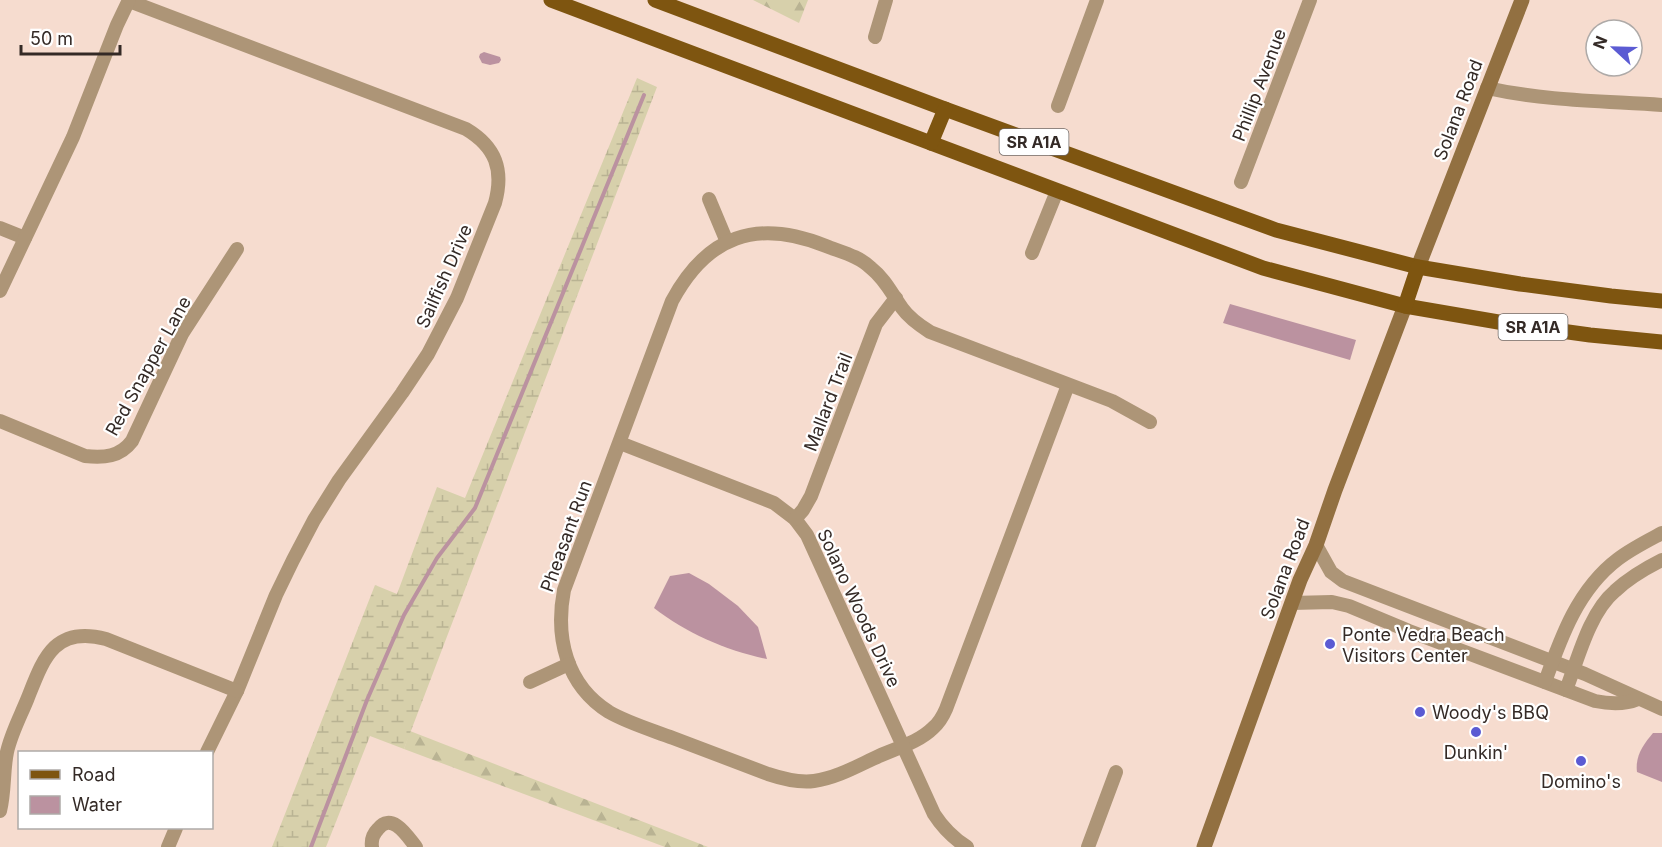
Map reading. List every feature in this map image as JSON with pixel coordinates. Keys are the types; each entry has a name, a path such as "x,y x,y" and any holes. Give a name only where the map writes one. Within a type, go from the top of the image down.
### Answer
{"main road":[{"name":"SR A1A","path":"656,0 1276,230 1418,267 1520,284 1662,301"},
{"name":"SR A1A","path":"558,1 1263,268 1406,306 1521,326 1662,342"},
{"path":"932,143 945,109"},
{"path":"1406,306 1418,267"}],"street":[{"path":"875,37 886,0"},
{"path":"1058,106 1097,0"},
{"name":"Phillip Avenue","path":"1242,182 1310,0"},
{"name":"Solana Road","path":"1418,267 1522,0"},
{"path":"0,291 73,137 117,25 129,1"},
{"name":"Sailfish Drive","path":"129,1 466,129 488,146 493,154 499,176 495,203 449,316 428,354 339,480 314,520 276,595 237,691 208,751"},
{"path":"1487,88 1518,95 1662,105"},
{"path":"1032,253 1057,191"},
{"path":"709,199 727,242"},
{"path":"0,228 25,238"},
{"name":"Pheasant Run","path":"762,233 780,234 814,241 858,258 883,279 903,310 930,332 1068,385 941,719 924,735 903,746 831,777 802,782 768,774 619,717 596,702 581,686 569,664 560,628 560,609 564,590 672,301 695,266 711,251 727,242 742,236 762,233"},
{"name":"Red Snapper Lane","path":"0,421 85,456 110,457 127,447 132,441 182,334 237,249"},
{"name":"Mallard Trail","path":"795,519 811,496 876,324 896,298"},
{"name":"Solana Road","path":"1204,847 1300,580 1316,545 1406,306"},
{"path":"1068,385 1112,401 1150,422"},
{"name":"Solano Woods Drive","path":"620,443 774,503 795,519 807,535 934,814 948,832 967,847"},
{"path":"1545,682 1570,618 1583,596 1617,559 1662,533"},
{"path":"1316,545 1331,572 1343,580 1574,670 1662,709"},
{"path":"1566,690 1594,621 1605,602 1614,591 1646,568 1662,560"},
{"path":"1292,603 1332,602 1349,606 1595,701 1610,704 1629,703 1638,699"},
{"path":"0,811 4,793 7,750 19,719 43,662 57,645 69,638 94,635 237,691"},
{"path":"530,682 569,664"},
{"path":"1088,847 1116,772"},
{"path":"372,847 376,830 387,823 399,826 416,847"},
{"path":"168,847 176,829"}],"green space":[{"path":"753,0 808,0 799,23"},
{"path":"637,78 657,87 404,749 370,736 326,847 272,847 375,585 397,594 437,487 465,498"},
{"path":"410,731 708,847 665,847 404,749"}],"water":[{"path":"484,52 500,57 501,60 499,63 490,65 482,63 479,57"},
{"path":"1230,304 1356,340 1350,360 1223,323"},
{"path":"689,573 709,584 738,606 758,627 767,659 708,640 654,608 670,576"},
{"path":"1653,733 1662,733 1662,782 1637,772 1640,751"}],"waterway":[{"path":"311,847 367,700 404,615 437,558 475,508 644,95"}],"place":[{"name":"Ponte Vedra Beach Visitors Center","path":"1330,644"},
{"name":"Woody's BBQ","path":"1420,712"},
{"name":"Dunkin'","path":"1476,732"},
{"name":"Domino's","path":"1581,761"}]}
